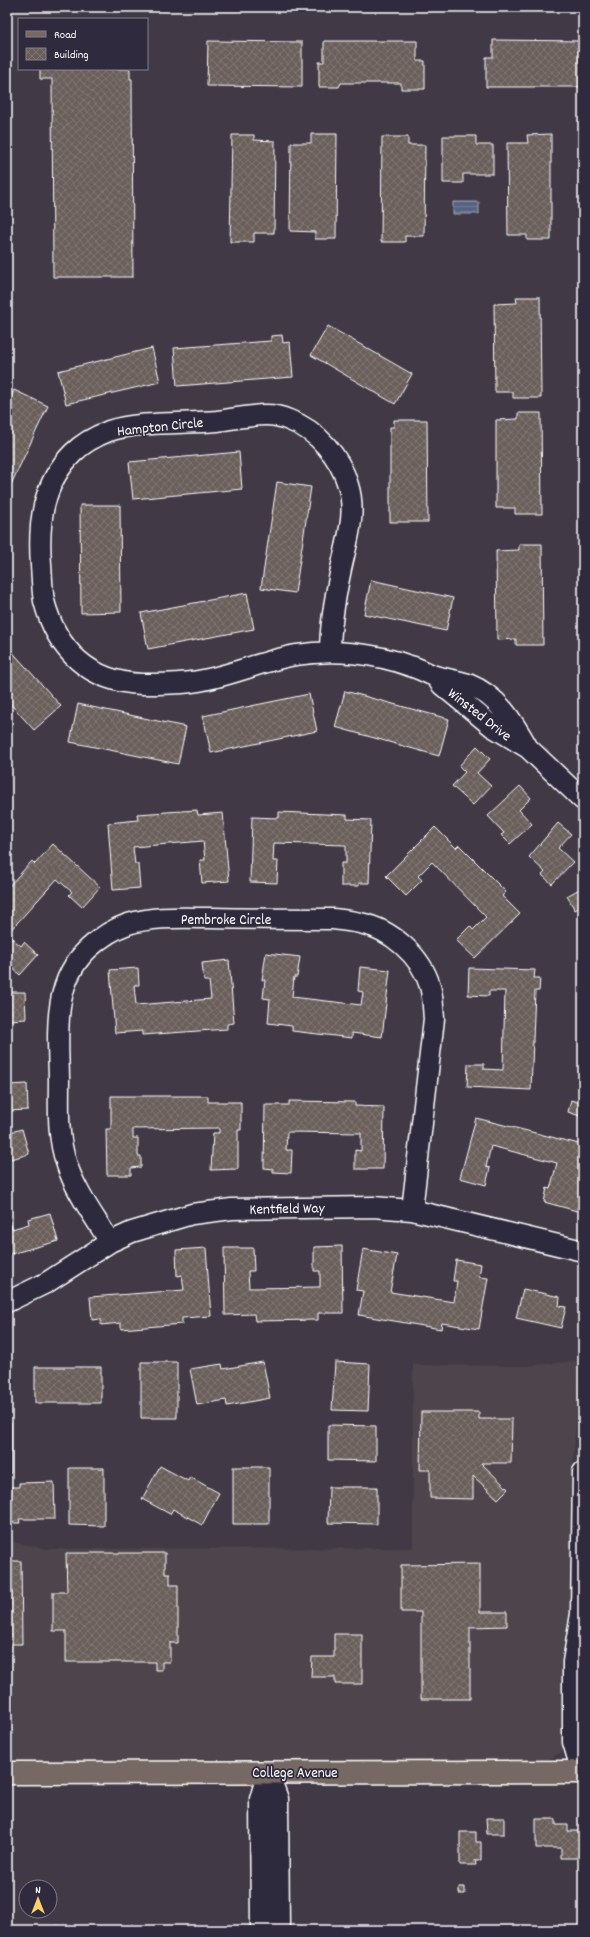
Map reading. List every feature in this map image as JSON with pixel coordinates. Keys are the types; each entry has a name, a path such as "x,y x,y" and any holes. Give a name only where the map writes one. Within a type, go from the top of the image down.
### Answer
{"main road":[{"name":"College Avenue","path":"7,1773 583,1771"}],"street":[{"name":"Hampton Circle","path":"268,415 288,420 303,427 318,438 337,459 349,486 352,511 333,612 330,652 300,654 274,660 222,676 192,682 161,684 130,683 103,677 78,661 63,644 54,630 44,599 39,544 43,506 49,487 58,469 75,450 93,438 110,431 129,427 218,421 268,415"},
{"name":"Winsted Drive","path":"330,652 370,655 408,665 434,675 442,685 493,728 528,748 583,800"},
{"name":"Pembroke Circle","path":"110,1242 79,1190 66,1163 62,1147 59,1128 58,1017 63,989 73,967 85,952 99,938 113,930 145,920 168,918 333,919 361,923 384,931 400,942 413,956 423,970 430,984 434,1019 412,1210"},
{"name":"Kentfield Way","path":"7,1302 46,1284 110,1242 132,1232 181,1217 232,1209 373,1207 412,1210 583,1251"},
{"path":"583,1472 582,1618 573,1662 573,1742 583,1771"},
{"path":"261,1930 260,1799 268,1772"},
{"path":"268,1772 278,1799 279,1930"}],"shaded area":[{"path":"577,1361 578,1390 572,1476 571,1601 566,1658 566,1741 562,1752 547,1760 36,1760 7,1763 7,1541 46,1549 413,1548 413,1365 525,1366"}],"water":[{"path":"453,202 479,202 479,214 453,214"}],"building":[{"path":"493,40 583,41 583,87 486,87 486,57 493,57"},
{"path":"208,41 302,42 302,87 207,86"},
{"path":"324,41 417,41 417,61 425,61 425,89 401,89 401,83 341,83 339,87 319,87 319,62 324,62"},
{"path":"40,70 130,70 130,79 132,79 133,277 53,277 52,79 40,79"},
{"path":"311,134 337,134 336,239 315,239 315,232 290,231 291,143 311,143"},
{"path":"551,134 551,240 527,240 527,235 508,235 507,143 528,143 527,135"},
{"path":"232,135 254,135 254,140 275,141 274,233 254,233 254,242 230,242"},
{"path":"443,136 476,136 476,145 493,145 493,174 463,174 463,183 443,183"},
{"path":"382,137 408,137 408,145 425,145 424,236 405,236 405,242 381,242"},
{"path":"516,297 540,297 541,398 513,398 513,392 495,392 494,304 517,303"},
{"path":"328,326 412,374 395,404 311,355"},
{"path":"282,335 283,343 290,342 293,377 177,386 174,348 271,341 271,336"},
{"path":"152,348 160,382 66,404 58,371"},
{"path":"14,390 48,406 7,493 7,405"},
{"path":"518,413 541,413 542,514 515,514 515,508 496,508 496,420 518,419"},
{"path":"394,420 427,420 428,522 390,522 390,427 394,427"},
{"path":"239,452 242,489 133,499 129,462"},
{"path":"277,482 311,487 295,593 261,588"},
{"path":"80,505 120,505 121,612 81,613"},
{"path":"519,544 542,544 543,645 516,645 516,639 497,640 496,551 519,550"},
{"path":"371,580 453,598 446,631 364,614"},
{"path":"247,593 254,629 148,649 141,613"},
{"path":"7,597 11,629 7,630"},
{"path":"7,646 61,706 34,730 7,700"},
{"path":"345,691 449,719 439,756 335,727"},
{"path":"309,694 317,731 211,753 203,716"},
{"path":"78,704 186,727 178,764 70,742"},
{"path":"477,746 490,759 477,773 491,786 473,805 452,786 465,772 459,766"},
{"path":"520,786 531,798 519,810 532,824 510,844 501,835 504,833 488,816"},
{"path":"197,810 198,815 223,813 229,881 202,883 200,860 205,860 203,841 133,847 135,864 138,864 140,888 113,890 108,823 138,820 137,814"},
{"path":"279,812 347,815 347,819 371,820 369,883 359,883 359,886 341,886 341,863 346,863 346,845 274,843 273,861 278,861 277,883 250,882 252,817 279,818"},
{"path":"558,823 571,834 558,848 573,862 552,884 542,875 545,872 529,857"},
{"path":"435,827 456,848 459,845 506,892 502,896 520,914 475,958 456,940 470,926 473,930 486,917 432,862 418,876 422,880 406,896 386,876"},
{"path":"53,844 100,887 82,907 69,895 72,892 57,879 7,934 7,888 32,861 35,864"},
{"path":"583,887 583,905 575,910 567,896"},
{"path":"7,934 21,946 24,942 38,955 20,975 7,963"},
{"path":"266,953 300,957 297,977 294,977 292,997 361,1005 363,992 358,991 360,967 390,970 382,1037 352,1033 352,1038 292,1031 292,1026 268,1023 270,999 263,998 265,980 262,980"},
{"path":"229,960 234,1023 227,1024 227,1029 142,1035 142,1031 115,1033 110,970 138,968 139,985 134,985 136,1005 211,999 209,981 204,981 202,963"},
{"path":"469,968 535,970 534,978 540,978 539,991 535,991 531,1090 467,1087 468,1064 484,1064 484,1069 503,1070 505,991 489,991 489,996 468,995"},
{"path":"7,992 25,992 26,1019 9,1020 9,1015 7,1015"},
{"path":"27,1084 28,1110 7,1111 7,1090 9,1090 9,1085"},
{"path":"583,1093 583,1117 568,1112 571,1100 580,1103"},
{"path":"111,1096 208,1096 208,1102 241,1102 241,1130 238,1130 238,1169 211,1170 213,1133 219,1133 219,1128 133,1129 133,1138 138,1138 138,1156 141,1156 141,1167 131,1168 131,1175 107,1175 106,1129 111,1129"},
{"path":"289,1101 355,1102 355,1106 384,1107 383,1169 355,1169 355,1150 361,1151 361,1133 287,1132 286,1150 292,1150 291,1173 273,1172 273,1169 264,1168 265,1105 289,1105"},
{"path":"476,1118 583,1145 583,1189 577,1211 544,1202 547,1188 550,1189 557,1163 491,1146 486,1167 490,1168 486,1185 460,1178"},
{"path":"22,1129 29,1154 11,1159 10,1156 7,1156 7,1133"},
{"path":"7,1209 12,1229 29,1224 28,1219 50,1213 58,1241 7,1255"},
{"path":"342,1246 343,1313 318,1313 318,1320 255,1321 254,1314 225,1315 224,1248 253,1248 254,1271 248,1271 249,1288 320,1287 320,1271 314,1271 314,1247"},
{"path":"206,1248 211,1316 182,1318 182,1324 121,1329 121,1323 101,1325 101,1319 92,1320 90,1297 184,1290 182,1275 177,1276 176,1250"},
{"path":"363,1249 397,1255 390,1292 454,1302 457,1281 453,1281 456,1260 481,1264 479,1277 488,1278 479,1329 442,1323 441,1329 359,1315 363,1291 356,1290"},
{"path":"523,1289 560,1297 559,1306 566,1307 561,1328 516,1318"},
{"path":"141,1362 177,1362 177,1418 141,1418"},
{"path":"263,1362 270,1398 227,1406 226,1400 197,1405 190,1369 222,1364 223,1369"},
{"path":"335,1362 370,1364 368,1411 332,1410"},
{"path":"35,1367 101,1367 101,1403 35,1403"},
{"path":"421,1412 479,1412 479,1419 512,1419 511,1463 481,1463 508,1489 498,1499 473,1476 473,1499 430,1498 430,1470 420,1470"},
{"path":"7,1423 11,1423 11,1473 7,1473"},
{"path":"328,1425 376,1426 376,1461 328,1460"},
{"path":"160,1466 188,1481 190,1477 219,1493 202,1525 173,1509 170,1514 142,1499"},
{"path":"233,1467 269,1467 269,1524 233,1524"},
{"path":"69,1468 104,1468 104,1526 69,1525"},
{"path":"54,1482 55,1519 19,1519 20,1523 7,1523 7,1487 19,1487 19,1483"},
{"path":"329,1487 377,1487 377,1524 328,1523"},
{"path":"66,1553 165,1553 165,1574 170,1574 170,1585 178,1585 178,1643 170,1643 170,1662 162,1662 162,1670 155,1670 155,1662 66,1662 66,1631 53,1631 53,1592 67,1592"},
{"path":"7,1561 21,1561 22,1644 7,1644"},
{"path":"480,1564 480,1612 507,1612 507,1626 470,1627 470,1699 421,1699 421,1612 401,1612 401,1565"},
{"path":"334,1634 362,1634 362,1684 335,1684 335,1677 311,1677 312,1657 334,1657"},
{"path":"486,1818 504,1818 504,1834 487,1834"},
{"path":"536,1819 556,1819 556,1825 568,1825 568,1831 583,1831 583,1858 561,1858 561,1848 536,1848"},
{"path":"460,1832 476,1832 476,1842 481,1842 481,1860 475,1860 476,1865 460,1865"},
{"path":"459,1887 465,1887 465,1894 459,1894"},
{"path":"132,1924 138,1930 126,1930"},
{"path":"58,1925 63,1930 52,1930"}]}
